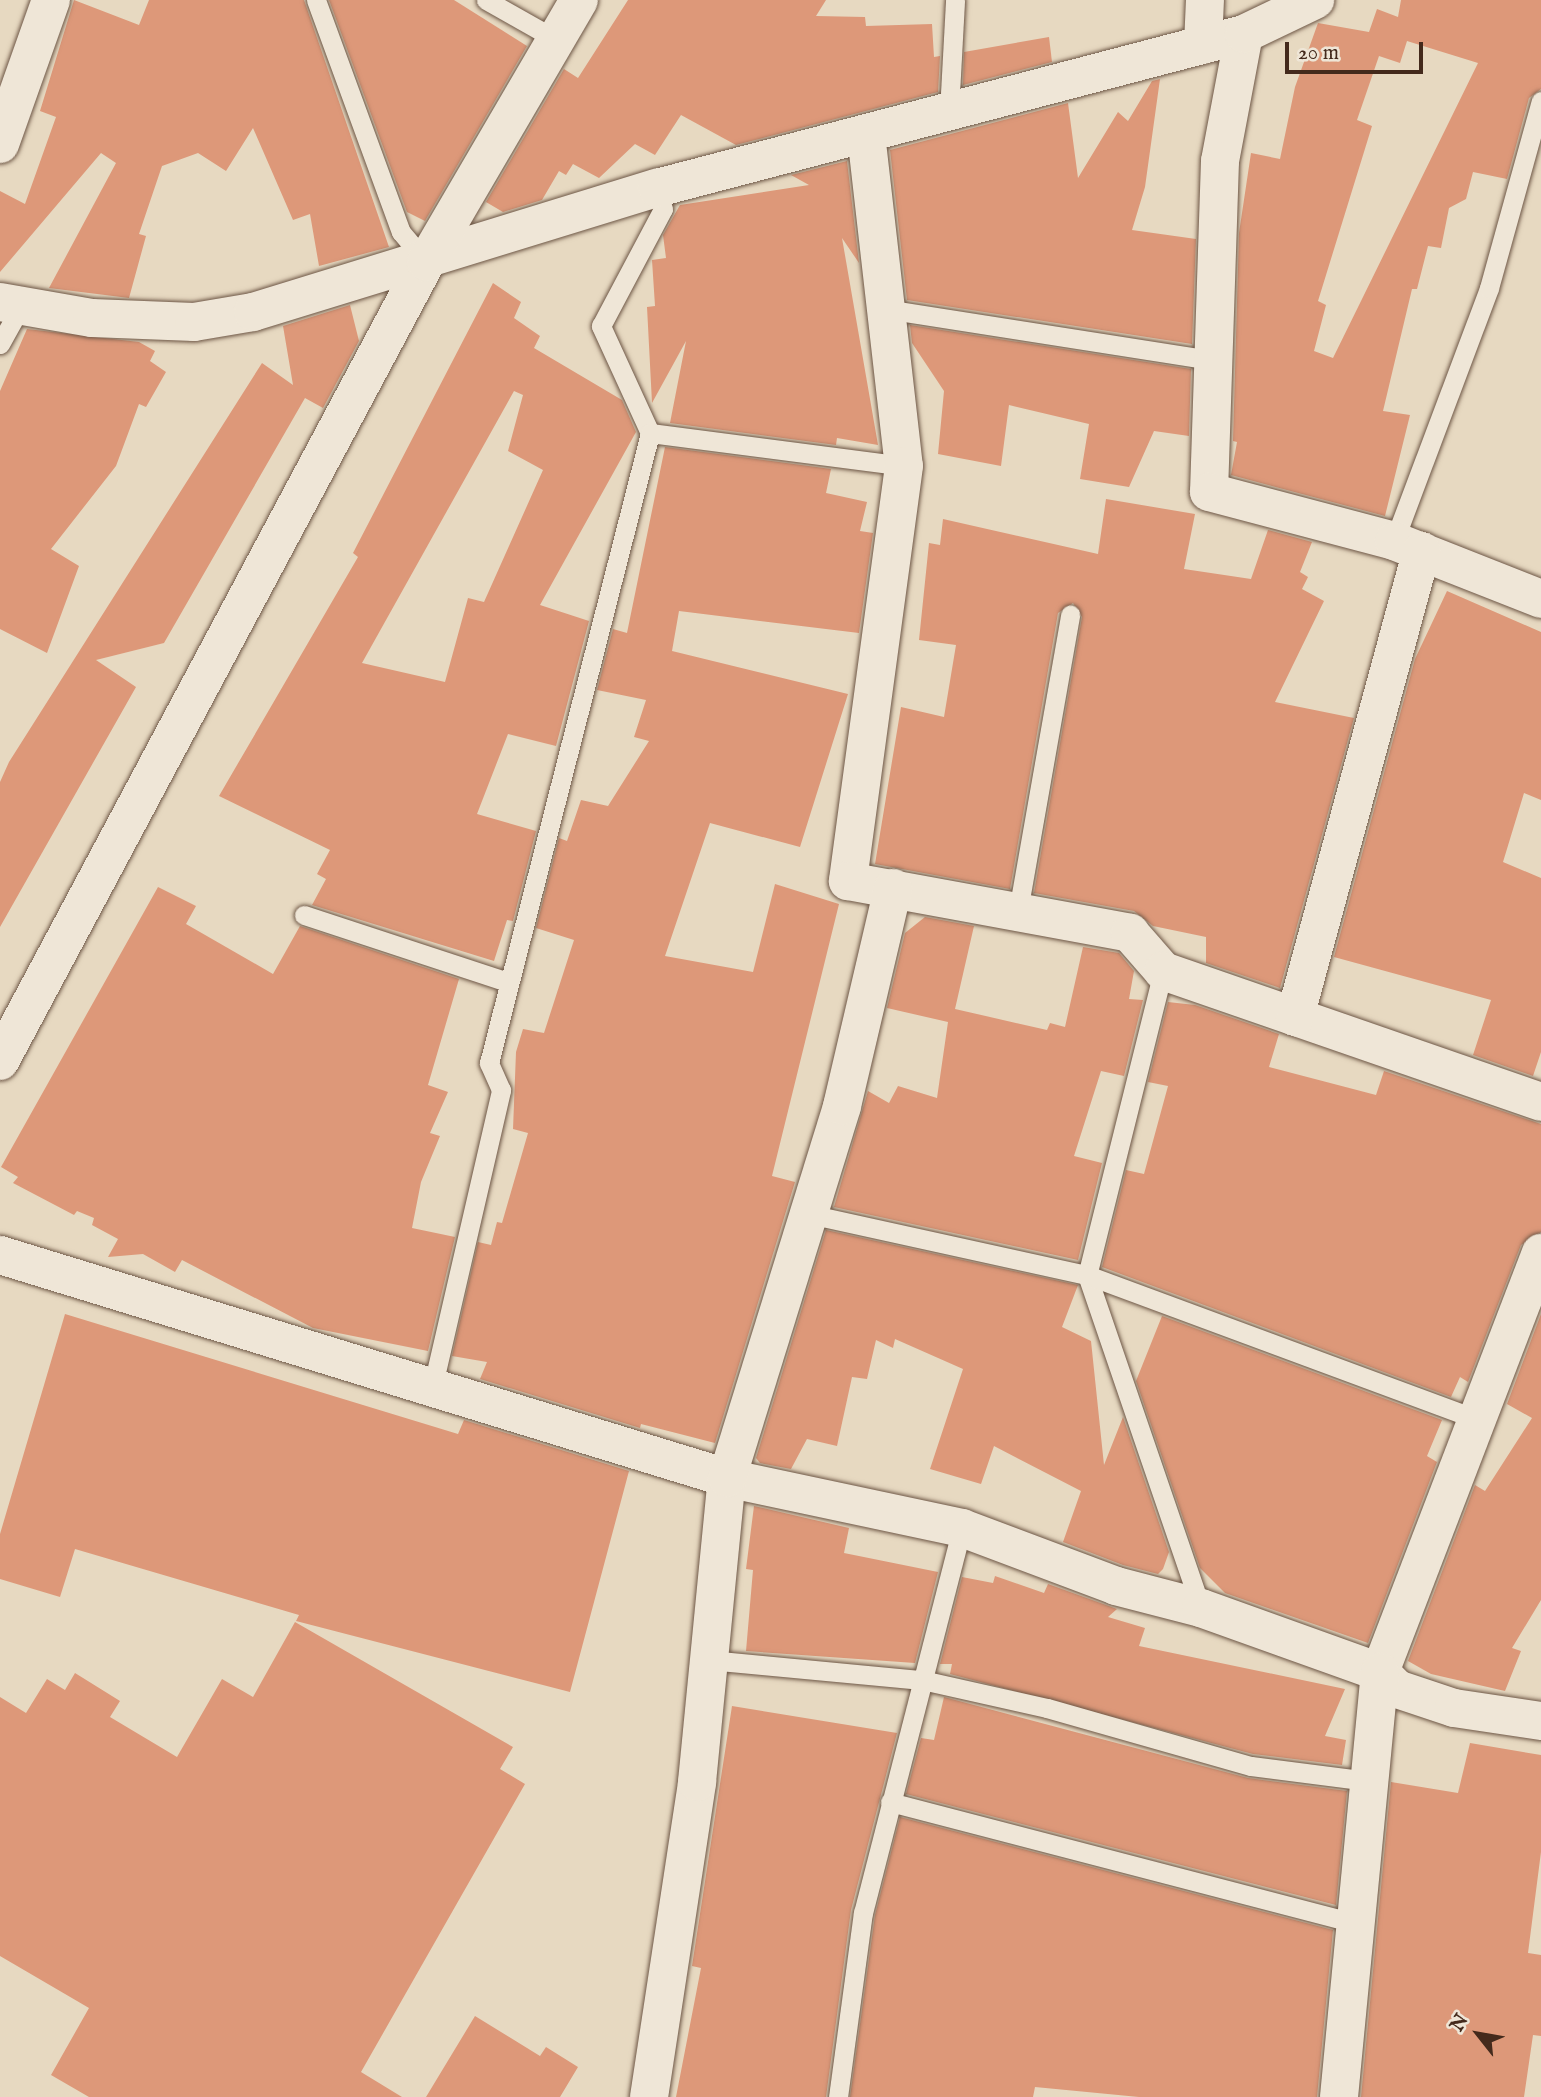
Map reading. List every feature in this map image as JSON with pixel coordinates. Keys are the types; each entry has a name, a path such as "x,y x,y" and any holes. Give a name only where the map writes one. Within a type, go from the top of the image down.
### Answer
{"street":[{"path":"0,144 51,0"},
{"path":"0,1061 426,262 579,0"},
{"path":"1203,45 1205,0"},
{"path":"10,304 92,318 194,322 253,312 426,262 657,188 1244,34 1315,0"},
{"path":"1244,34 1220,161 1209,492 1408,546 1541,599"},
{"path":"866,134 904,466 848,881 1130,933 1163,971 1541,1102"},
{"path":"1295,1017 1408,546"},
{"path":"649,2097 697,1782 727,1478 842,1106 893,888"},
{"path":"1339,2097 1380,1672 1541,1253"},
{"path":"0,1255 433,1385 727,1478 962,1528 1116,1586 1201,1608 1380,1672 1397,1689 1443,1704 1541,1721"}],"lane":[{"path":"316,0 401,232 426,262"},
{"path":"486,0 557,40"},
{"path":"949,112 955,0"},
{"path":"1408,546 1489,288 1541,102"},
{"path":"433,1385 500,1090 489,1063 650,433 601,326 663,209 657,188"},
{"path":"0,344 10,304"},
{"path":"886,309 1212,360"},
{"path":"650,433 904,466"},
{"path":"1018,912 1070,615"},
{"path":"304,915 508,982"},
{"path":"1163,971 1087,1275 1201,1608"},
{"path":"809,1214 1087,1275 1478,1420"},
{"path":"838,2097 863,1913 962,1528"},
{"path":"709,1660 922,1680 1046,1708 1251,1766 1368,1781"},
{"path":"890,1801 1354,1923"}],"building":[{"path":"74,0 139,25 149,0 304,0 389,247 319,266 310,214 293,220 253,128 226,171 198,153 162,166 139,234 146,236 129,298 49,288 116,163 101,153 0,272 0,191 25,204 56,117 40,111"},
{"path":"329,0 454,0 527,46 425,221 407,212"},
{"path":"628,0 826,0 816,16 865,17 866,26 932,24 934,57 940,56 938,92 736,145 681,115 655,155 635,144 599,178 573,164 566,175 559,171 542,200 503,212 486,202 564,69 578,78"},
{"path":"1401,0 1541,0 1541,89 1529,98 1507,179 1473,172 1466,199 1449,208 1441,248 1428,246 1417,289 1412,289 1383,411 1410,415 1385,516 1231,475 1237,442 1233,441 1239,233 1251,153 1280,159 1295,87 1318,23 1369,32 1377,9 1398,17","holes":["1407,41 1478,63 1333,358 1314,351 1326,305 1318,301 1372,126 1357,120 1379,56 1400,63"]},
{"path":"1049,37 1052,62 963,85 964,52"},
{"path":"1160,79 1145,187 1132,230 1196,239 1192,344 907,300 890,150 1068,103 1078,178 1118,112 1128,121 1152,81"},
{"path":"847,161 859,263 842,238 878,445 837,438 836,445 670,423 686,341 652,403 647,307 655,306 652,260 666,258 663,235 680,205 809,185 791,175"},
{"path":"493,283 521,302 514,318 540,336 534,348 622,400 636,432 540,605 589,621 556,746 508,734 477,814 536,831 513,921 507,920 494,961 312,905 326,879 317,874 330,850 219,796 358,557 353,553","holes":["514,391 523,395 508,451 543,470 484,602 468,598 445,682 362,663"]},
{"path":"350,305 359,341 323,408 305,398 164,643 96,660 136,687 0,927 0,782 9,762 262,363 293,385 283,326"},
{"path":"910,325 1191,369 1189,436 1154,431 1129,487 1080,479 1089,424 1009,405 1001,466 938,454 944,391 912,343"},
{"path":"27,329 139,342 155,351 150,361 166,372 146,407 139,404 116,466 51,549 79,566 47,653 0,629 0,391"},
{"path":"665,447 831,469 826,493 867,502 860,531 873,533 859,633 679,611 672,651 848,694 800,847 710,823 665,956 753,972 775,884 839,904 772,1176 795,1182 715,1443 641,1424 640,1428 480,1379 487,1362 452,1356 478,1242 491,1245 497,1222 502,1223 528,1133 513,1129 516,1052 523,1029 544,1033 574,940 536,928 559,838 567,841 581,800 608,806 649,741 634,737 646,700 597,690 613,629 627,633"},
{"path":"1106,499 1195,514 1184,569 1251,579 1268,530 1312,542 1300,572 1308,577 1302,589 1324,601 1275,702 1354,718 1280,988 1206,963 1206,937 1153,926 1134,911 1034,893 1082,617 1073,603 1058,613 1010,889 875,864 901,707 944,717 956,645 919,640 929,543 940,545 943,519 1098,554"},
{"path":"1447,591 1541,632 1541,800 1524,793 1503,862 1541,878 1541,1052 1533,1076 1473,1055 1491,1000 1334,957 1415,659"},
{"path":"158,887 196,906 186,924 273,974 300,926 459,979 428,1085 448,1092 430,1133 440,1136 421,1182 412,1228 455,1237 428,1351 313,1328 182,1260 175,1272 143,1254 108,1257 118,1239 92,1225 94,1218 77,1211 74,1215 13,1183 18,1177 1,1167"},
{"path":"925,917 974,926 955,1009 1047,1030 1050,1023 1065,1027 1083,947 1119,953 1134,971 1129,999 1143,1000 1124,1076 1101,1071 1074,1156 1102,1163 1078,1260 834,1207 868,1091 889,1103 898,1086 937,1098 948,1022 887,1008 905,933"},
{"path":"1168,1002 1195,1005 1279,1034 1269,1067 1376,1095 1384,1071 1541,1124 1541,1232 1521,1245 1468,1382 1460,1377 1451,1397 1102,1267 1126,1170 1144,1174 1168,1086 1148,1082"},
{"path":"826,1230 1078,1285 1062,1327 1091,1341 1104,1465 1123,1417 1169,1552 1163,1569 1158,1574 1123,1565 1063,1542 1081,1491 994,1446 981,1484 930,1469 963,1369 895,1339 893,1348 876,1340 867,1379 852,1377 837,1446 807,1439 791,1469 760,1463 756,1458"},
{"path":"65,1314 458,1434 464,1420 629,1471 570,1692 296,1621 299,1615 75,1549 60,1597 0,1579 0,1534"},
{"path":"1541,1314 1541,1600 1512,1648 1521,1651 1505,1691 1431,1674 1408,1661 1475,1485 1485,1491 1532,1418 1507,1404"},
{"path":"1162,1316 1442,1420 1427,1456 1437,1462 1368,1643 1225,1593 1200,1568 1136,1381"},
{"path":"754,1506 849,1528 844,1553 938,1572 915,1663 746,1651 753,1570 746,1569"},
{"path":"995,1576 1044,1593 1048,1584 1117,1609 1108,1617 1145,1628 1139,1646 1345,1689 1325,1736 1346,1740 1342,1765 1253,1754 950,1674 952,1664 940,1664 962,1577 993,1583"},
{"path":"295,1622 513,1747 500,1769 525,1784 361,2072 402,2097 89,2097 51,2075 89,2008 0,1956 0,1697 26,1713 47,1679 65,1690 75,1673 120,1701 110,1717 177,1757 222,1679 253,1697"},
{"path":"944,1697 1248,1778 1347,1791 1336,1905 906,1794 921,1738 934,1740"},
{"path":"732,1706 897,1733 851,1910 826,2097 676,2097 701,1968 692,1966"},
{"path":"1470,1743 1541,1755 1541,1852 1528,1953 1541,1955 1541,2036 1533,2035 1524,2097 1361,2097 1391,1782 1458,1793"},
{"path":"900,1817 1333,1930 1317,2097 1139,2097 1035,2087 1033,2097 850,2097 875,1915"},
{"path":"475,2016 540,2056 546,2047 578,2067 560,2097 426,2097"}]}
